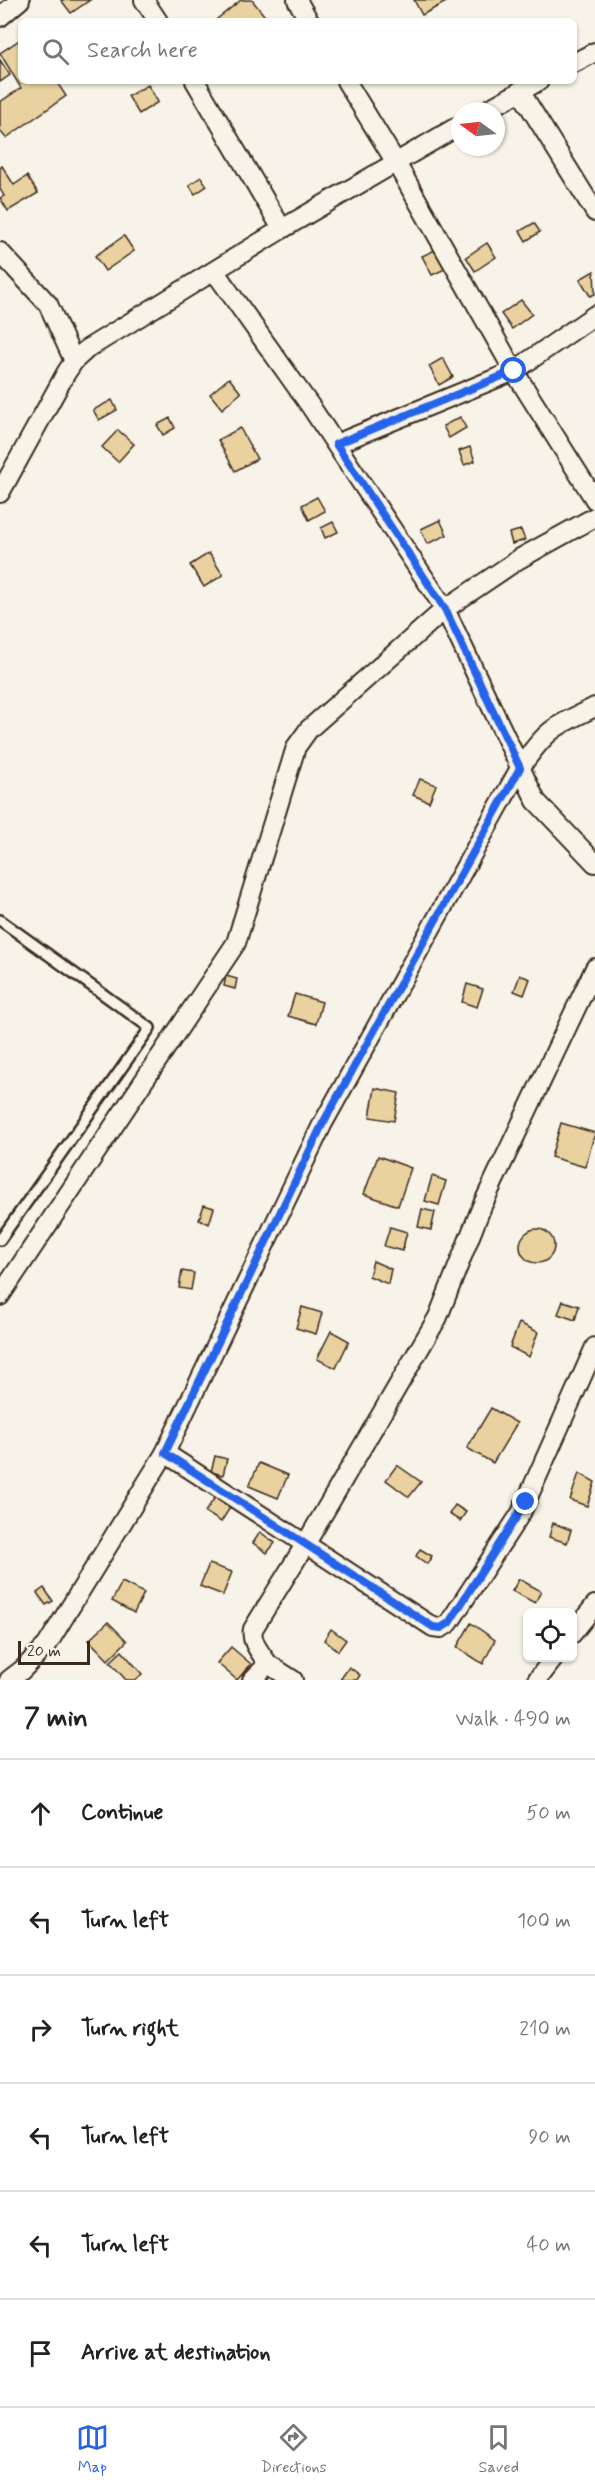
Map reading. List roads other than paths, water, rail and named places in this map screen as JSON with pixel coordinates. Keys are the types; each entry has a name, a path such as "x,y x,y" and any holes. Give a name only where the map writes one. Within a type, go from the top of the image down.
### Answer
{"street":[{"path":"0,17 20,0"},
{"path":"144,0 156,18"},
{"path":"297,0 307,18"},
{"path":"577,61 595,51"},
{"path":"197,84 282,229"},
{"path":"348,84 514,371 595,500"},
{"path":"500,102 533,84"},
{"path":"520,91 595,212"},
{"path":"0,493 74,361 87,349 394,161 451,130"},
{"path":"0,252 48,304 74,361"},
{"path":"215,272 336,444 445,609 536,801 595,863"},
{"path":"336,444 514,371 595,315"},
{"path":"0,1296 236,943 296,747 309,729 445,609 519,559 595,517"},
{"path":"9,1680 47,1645 165,1453 322,1125 520,768 546,733 557,725 595,707"},
{"path":"293,1680 268,1664 254,1643 253,1629 305,1545 438,1317 482,1206 595,968"},
{"path":"165,1453 433,1627 441,1628 449,1623 521,1513 595,1347"},
{"path":"577,1629 595,1605"},
{"path":"537,1680 551,1662"},
{"path":"252,1680 268,1664"}],"lane":[{"path":"0,920 150,1028 0,1240"}]}
